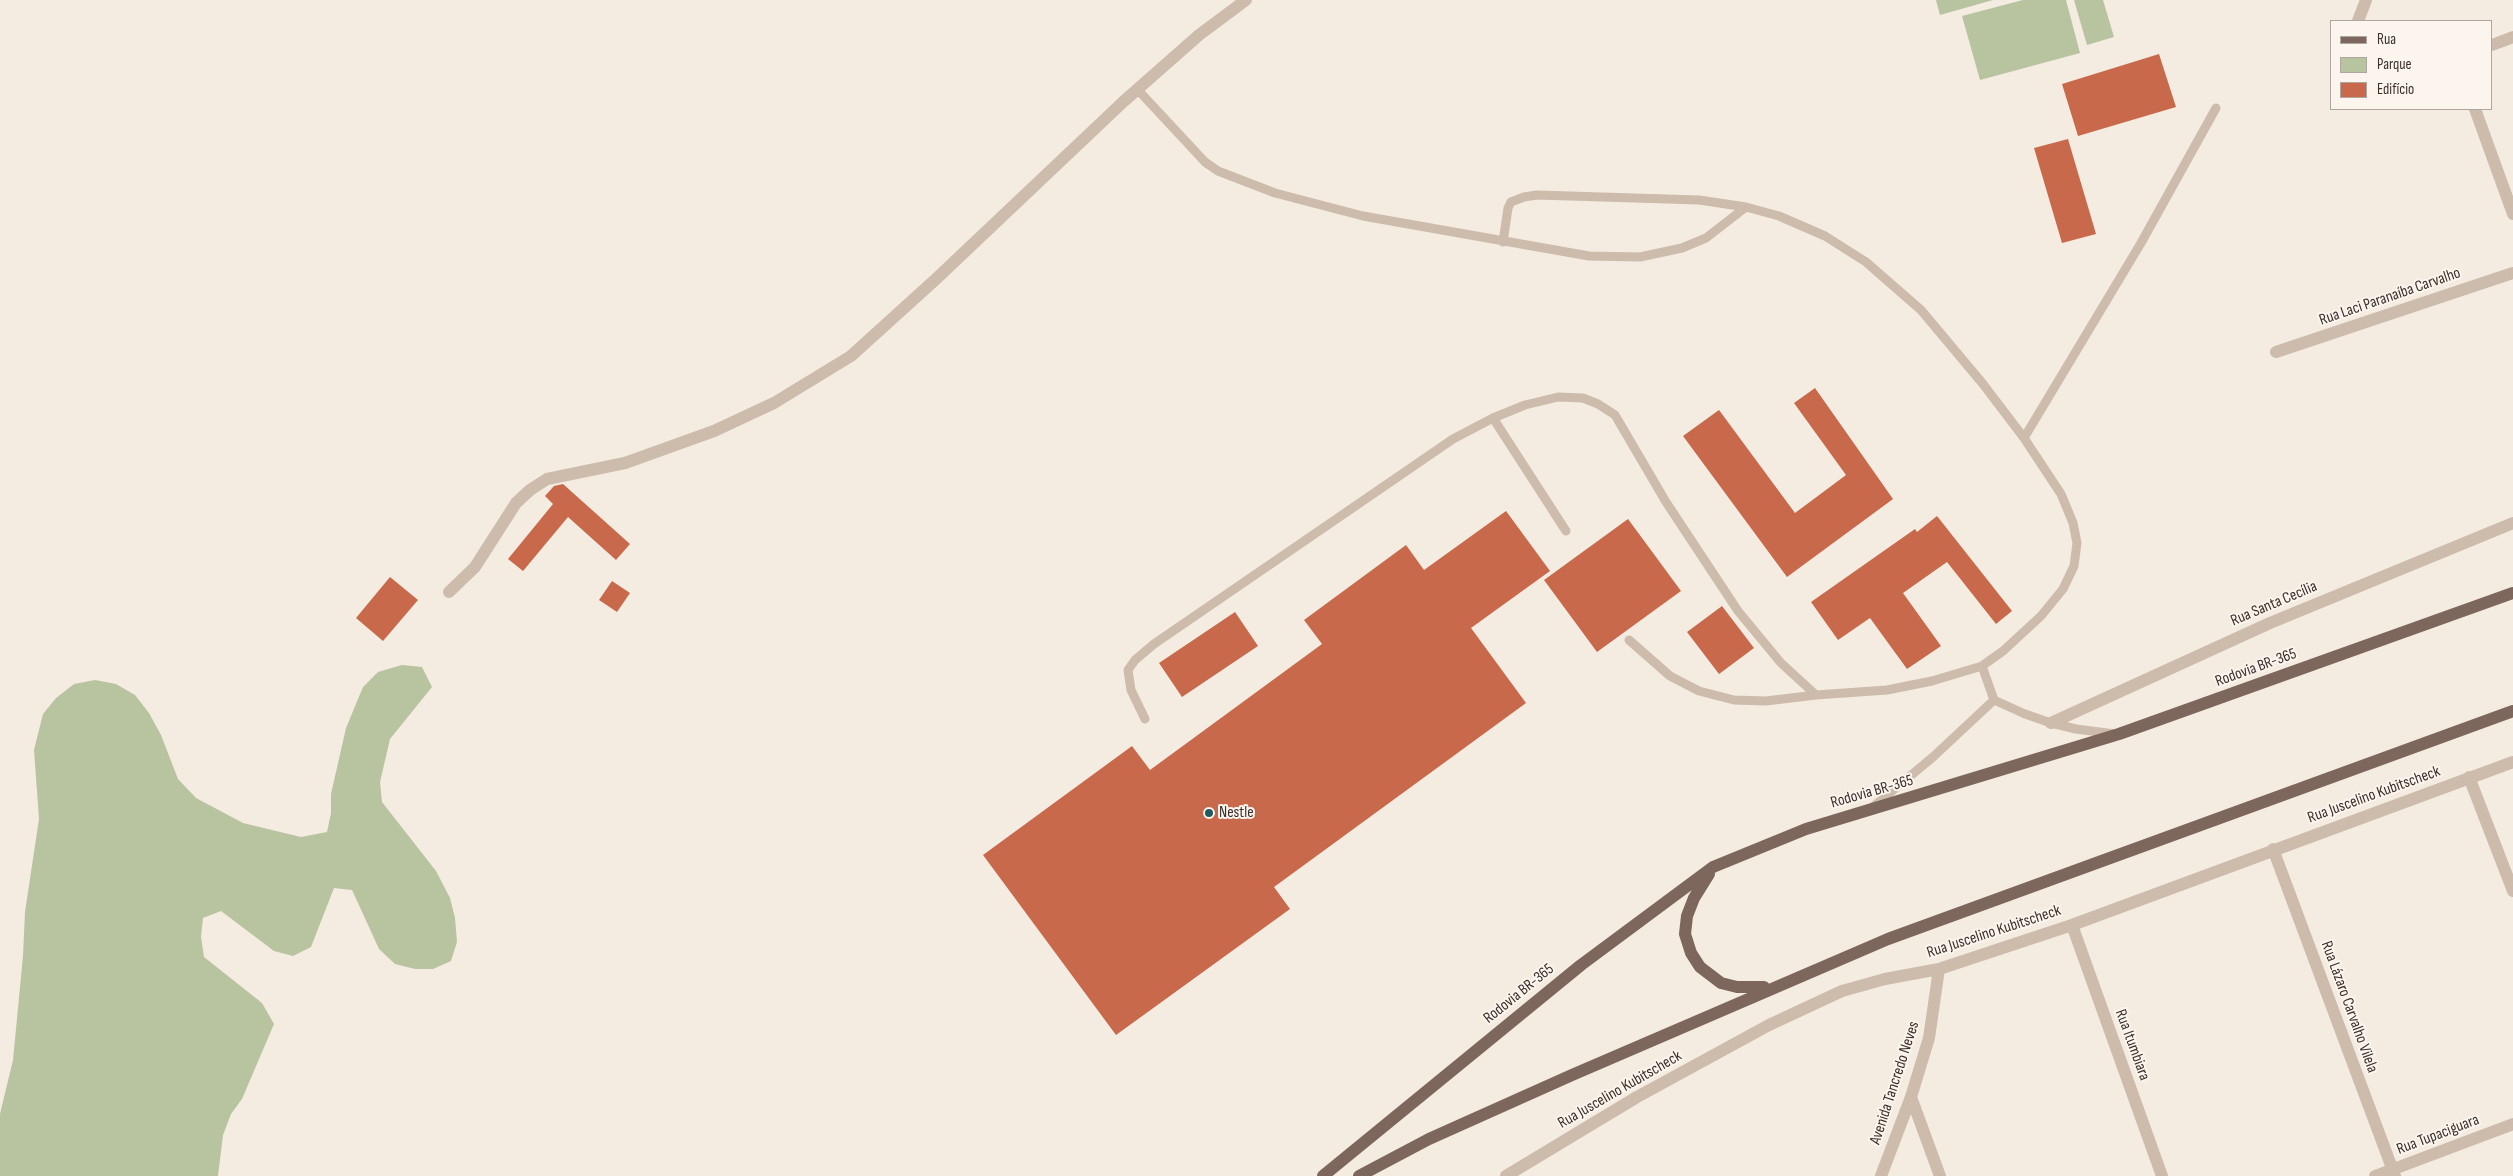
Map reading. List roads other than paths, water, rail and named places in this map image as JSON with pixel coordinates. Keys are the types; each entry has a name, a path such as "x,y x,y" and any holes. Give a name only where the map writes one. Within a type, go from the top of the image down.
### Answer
{"main road":[{"name":"Rodovia BR-365","path":"1323,1176 1581,965 1713,867 1806,829 2003,771 2119,734 2513,593"},
{"path":"1360,1176 1429,1139 1774,986 1888,939 2513,711"},
{"path":"1713,867 1694,898 1687,916 1685,934 1691,953 1700,967 1721,983 1752,988 1774,986"}],"street":[{"path":"449,592 475,567 516,503 530,490 547,479 625,463 714,431 774,403 851,356 1199,35 1246,0"},
{"path":"2358,20 2366,0"},
{"path":"2493,45 2513,38"},
{"path":"2475,110 2513,214"},
{"name":"Rua Laci Paranaíba Carvalho","path":"2276,352 2513,273"},
{"name":"Rua Santa Cecília","path":"2051,722 2270,623 2513,522"},
{"name":"Rua Juscelino Kubitscheck","path":"1506,1176 1637,1097 1802,1009 1842,992 1885,979 1939,969 2072,925 2513,762"},
{"path":"2470,777 2513,891"},
{"name":"Rua Lázaro Carvalho Vilela","path":"2273,850 2394,1173"},
{"name":"Rua Itumbiara","path":"2072,925 2162,1176"},
{"name":"Avenida Tancredo Neves","path":"1881,1176 1911,1098 1929,1038 1939,969"},
{"path":"1911,1098 1940,1176"},
{"name":"Rua Tupaciguara","path":"2375,1176 2394,1173 2513,1124"}],"lane":[{"path":"1138,90 1205,162 1236,180 1363,216 1588,256 1640,257 1682,248 1706,238 1746,207"},
{"path":"2024,438 2142,243 2216,108"},
{"path":"1504,242 1508,208 1511,202 1524,196 1699,200 1746,207 1779,216 1825,236 1866,262 1921,310 1984,384 2024,438 2061,494 2073,522 2076,543 2074,566 2063,588 2041,616 2003,652 1982,666 1932,681 1887,690 1758,701 1734,700 1699,691 1670,676 1629,640"},
{"path":"1145,719 1130,690 1127,678 1128,670 1135,660 1154,644 1453,439 1493,418 1525,405 1558,397 1583,398 1598,404 1615,415 1666,502 1738,611 1781,663 1816,695"},
{"path":"1493,418 1566,531"},
{"path":"1982,666 1994,700 2025,714 2076,729 2119,734"},
{"path":"1870,809 1933,757 1994,700"}],"place":[{"name":"Nestle","path":"1209,813"}]}
